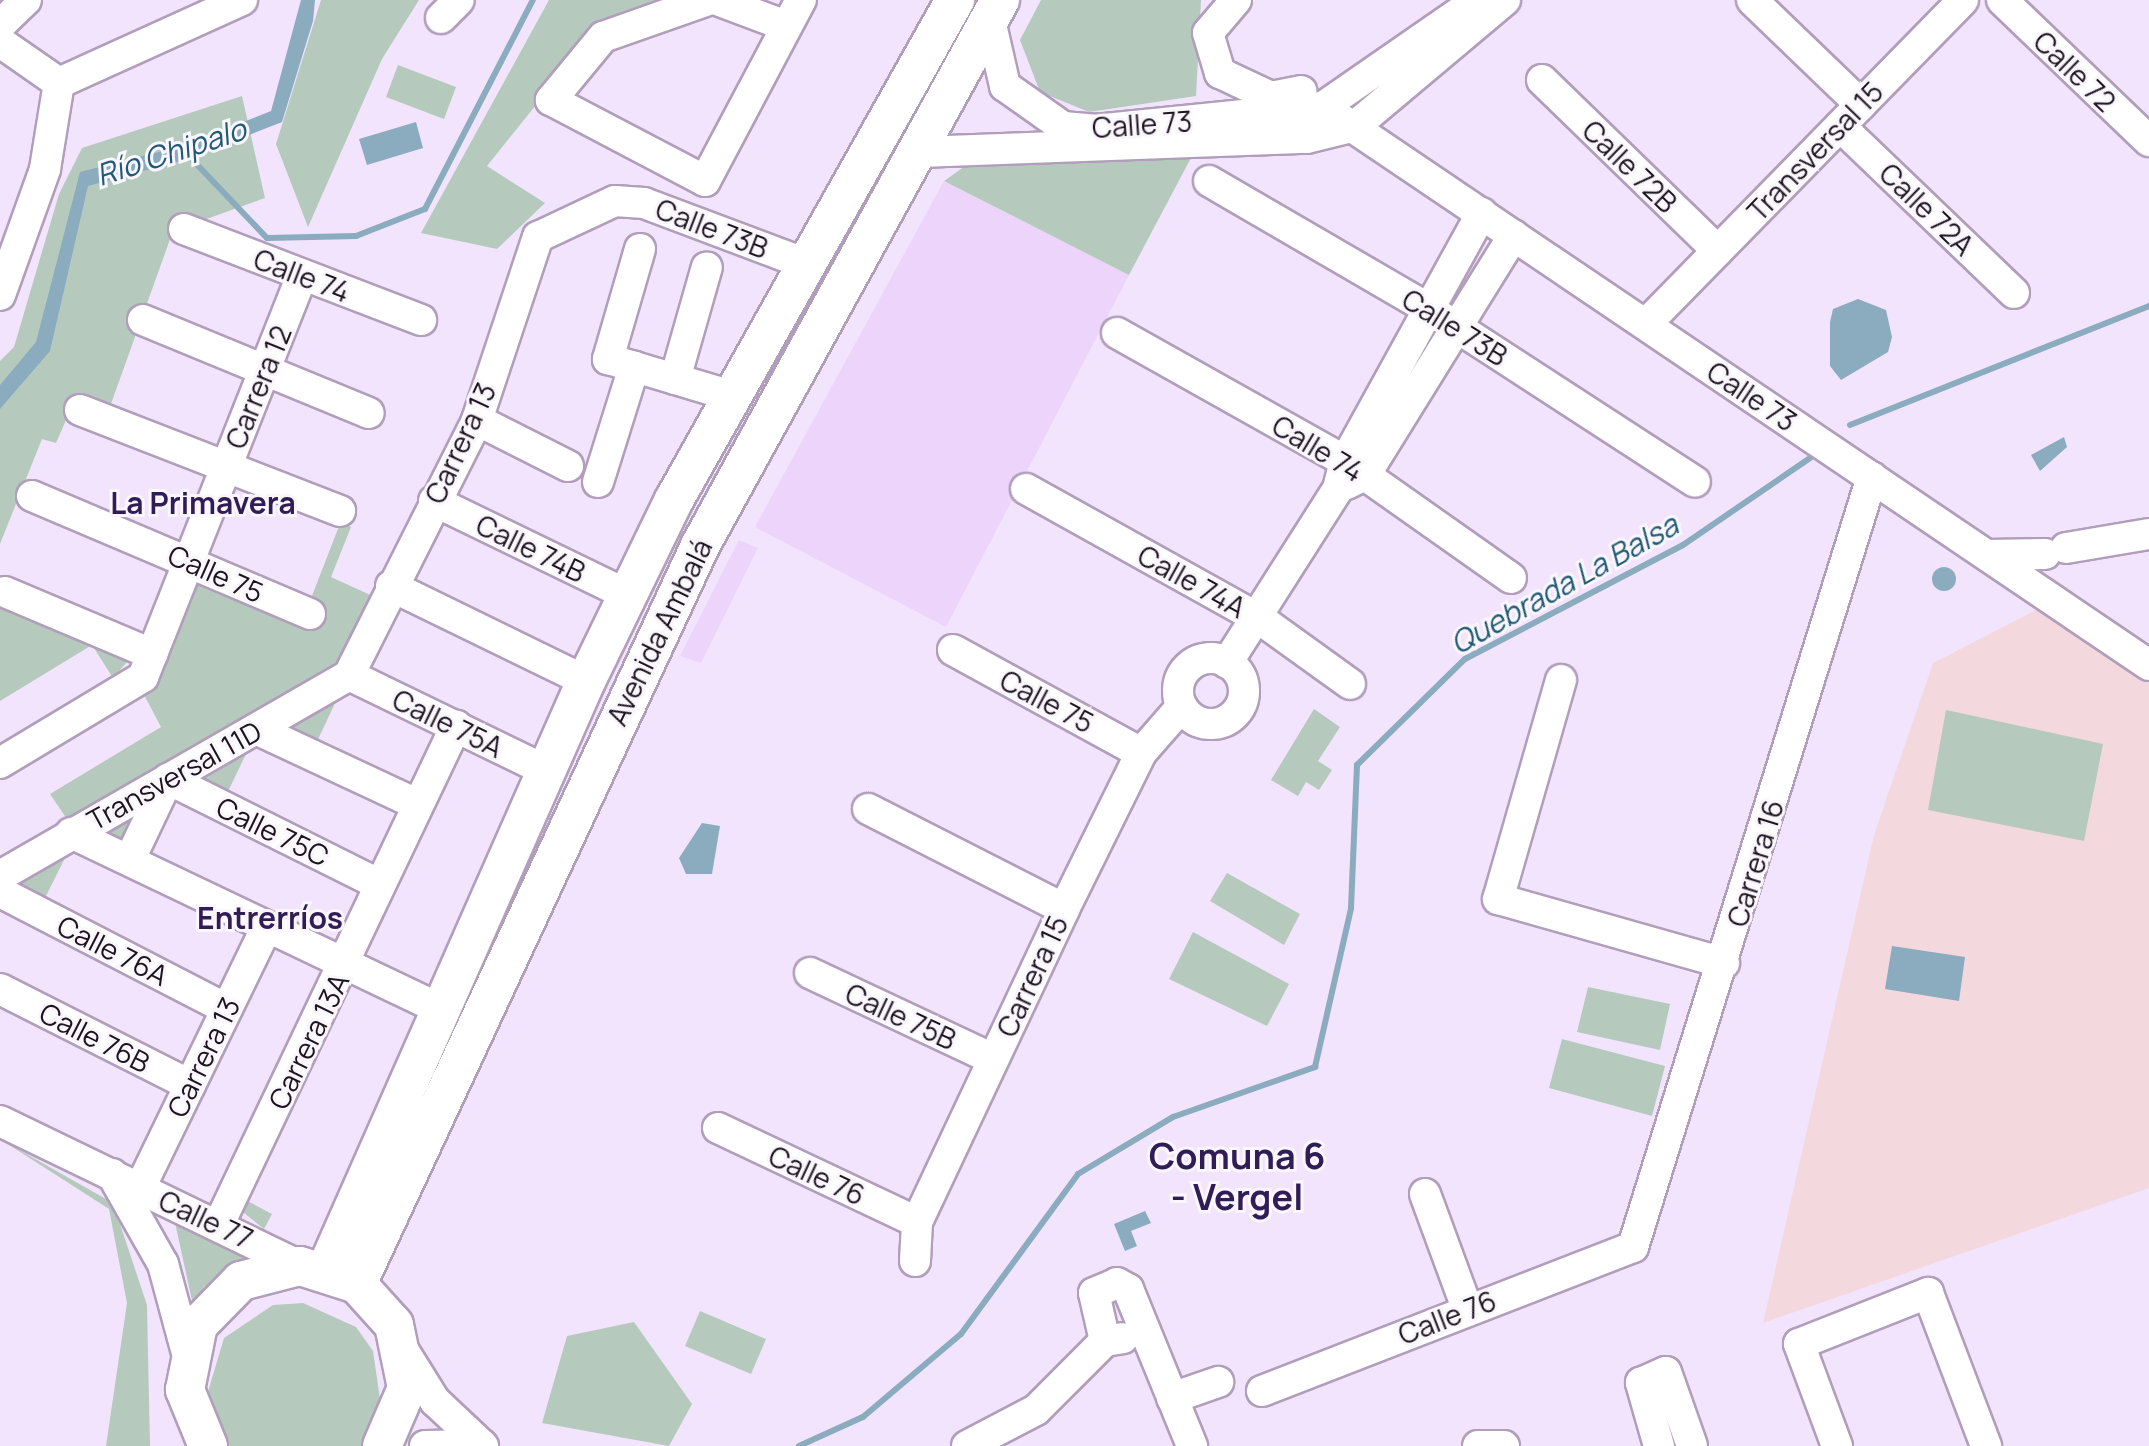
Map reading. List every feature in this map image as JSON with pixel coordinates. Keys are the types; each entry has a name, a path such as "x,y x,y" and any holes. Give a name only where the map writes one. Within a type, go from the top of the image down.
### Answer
{"main road":[{"name":"Avenida Ambalá","path":"328,1273 586,681 628,595 732,396 955,0"},
{"name":"Avenida Ambalá","path":"328,1273 700,546 920,152 995,10"},
{"path":"198,1439 185,1390 187,1353 216,1299 255,1275 328,1273 379,1302 404,1352 407,1388 382,1446"}],"street":[{"path":"0,25 26,0"},
{"path":"59,83 242,0"},
{"path":"708,0 603,37 551,100 705,181 801,0"},
{"path":"717,0 786,26"},
{"path":"1236,0 1215,19 1209,51 1239,88 1271,97 1321,87 1378,56 1422,27 1441,0"},
{"path":"1323,107 1477,0"},
{"path":"1355,126 1505,0"},
{"name":"Calle 72A","path":"1752,0 1850,116 2014,293"},
{"name":"Transversal 15","path":"1646,324 1963,0"},
{"name":"Calle 72","path":"2002,0 2149,141"},
{"name":"Calle 73","path":"995,10 1005,86 1063,127 1323,107 2149,665"},
{"path":"0,42 59,83"},
{"name":"Calle 72B","path":"1542,80 1718,251"},
{"path":"0,295 45,169 59,83"},
{"name":"Calle 73","path":"920,152 1307,138 1355,126"},
{"path":"630,202 669,162"},
{"name":"Calle 73B","path":"1209,181 1429,309 1695,482"},
{"name":"Calle 73B","path":"630,202 806,264"},
{"name":"Carrera 13","path":"349,675 477,420 538,237 630,202"},
{"path":"1349,475 1429,309 1482,213"},
{"name":"Calle 74","path":"184,229 421,320"},
{"path":"1227,663 1260,619 1349,475 1457,327 1514,235"},
{"path":"598,482 640,249"},
{"path":"675,379 707,267"},
{"name":"Carrera 12","path":"148,666 302,275"},
{"path":"143,320 369,413"},
{"name":"Calle 74","path":"1117,333 1511,578"},
{"path":"621,363 732,396"},
{"path":"80,410 340,511"},
{"path":"477,420 568,466"},
{"name":"Carrera 16","path":"1633,1247 1724,963 1872,477"},
{"name":"Calle 74A","path":"1026,489 1260,619 1350,684"},
{"name":"Calle 75","path":"32,496 189,560 310,614"},
{"name":"Calle 74B","path":"434,501 628,595"},
{"path":"1987,555 2056,551 2149,534"},
{"path":"391,586 586,681"},
{"path":"0,763 148,666 5,592"},
{"name":"Calle 75","path":"953,650 1141,753"},
{"path":"1207,659 1227,663 1244,690 1229,719 1207,724 1182,706 1179,685 1189,667 1207,659"},
{"name":"Calle 75A","path":"349,675 547,771"},
{"name":"Transversal 11D","path":"0,876 349,675"},
{"path":"1561,680 1498,899 1724,963"},
{"name":"Carrera 15","path":"915,1261 917,1222 1064,909 1141,753 1182,706"},
{"name":"Carrera 13A","path":"219,1224 344,967 379,884 456,726"},
{"path":"258,730 417,804"},
{"path":"130,859 168,779"},
{"name":"Calle 75C","path":"168,779 379,884"},
{"path":"868,809 1064,909"},
{"path":"71,833 130,859 344,967 442,1010"},
{"name":"Calle 76A","path":"0,892 227,1009"},
{"name":"Carrera 13","path":"140,1188 267,927"},
{"name":"Calle 75B","path":"810,973 993,1059"},
{"name":"Calle 76B","path":"0,989 190,1085"},
{"name":"Calle 77","path":"0,1121 328,1273"},
{"name":"Calle 76","path":"718,1128 917,1222"},
{"name":"Calle 77","path":"112,1174 163,1264 187,1353"},
{"path":"1425,1194 1467,1308"},
{"name":"Calle 76","path":"1262,1391 1467,1308 1633,1247"},
{"path":"1105,1341 1094,1293 1117,1283 1128,1289 1192,1446"},
{"path":"1837,1446 1799,1344 1928,1293 1986,1446"},
{"path":"967,1446 1036,1410 1105,1341 1144,1333"},
{"path":"404,1352 435,1401 483,1446"},
{"path":"1659,1446 1653,1378 1692,1446"},
{"path":"1172,1398 1218,1382"},
{"path":"425,1446 483,1446"},
{"path":"1478,1446 1504,1446"}],"shaded area":[{"path":"944,181 1129,275 946,627 755,527"},
{"path":"739,540 758,548 701,663 680,656"},
{"path":"2038,609 2149,681 2149,1188 1763,1323 1874,835 1933,663"}],"green space":[{"path":"321,0 419,0 382,59 308,227 276,144"},
{"path":"549,0 674,0 605,19 487,166 545,203 497,249 421,233"},
{"path":"1041,0 1201,0 1196,96 1089,112 1040,92 1020,40"},
{"path":"398,65 456,87 444,119 386,97"},
{"path":"242,96 265,198 173,231 107,415 74,402 56,443 42,439 0,544 0,361 14,347 59,194 82,148"},
{"path":"1192,156 1129,275 944,181 968,164"},
{"path":"341,521 351,527 331,577 377,598 346,675 216,744 130,859 75,831 50,794 161,727 142,691 200,578 303,619"},
{"path":"0,594 135,653 113,678 92,645 0,701"},
{"path":"345,682 313,750 269,729"},
{"path":"1314,709 1340,727 1318,761 1332,770 1319,790 1306,782 1298,796 1271,780"},
{"path":"1946,710 2103,744 2084,841 1928,810"},
{"path":"246,754 223,802 191,787"},
{"path":"75,838 41,906 0,886"},
{"path":"1227,873 1300,914 1284,945 1210,901"},
{"path":"1193,932 1289,984 1267,1026 1169,979"},
{"path":"1588,987 1670,1004 1660,1050 1577,1032"},
{"path":"1562,1039 1665,1066 1652,1116 1549,1088"},
{"path":"0,1139 113,1203 147,1305 150,1446 106,1446 127,1303 109,1209"},
{"path":"240,1197 272,1214 264,1229 239,1209"},
{"path":"174,1218 257,1251 204,1287 193,1305"},
{"path":"303,1303 356,1327 373,1351 381,1406 371,1433 361,1446 227,1446 207,1395 224,1338 273,1305"},
{"path":"700,1311 766,1339 751,1374 685,1346"},
{"path":"634,1322 692,1404 669,1446 542,1423 567,1336"}],"water":[{"name":"Río Chipalo","path":"301,0 315,0 313,21 282,122 191,158 88,186 50,351 0,409 0,385 36,342 80,172 182,146 271,111"},
{"path":"416,122 423,148 367,165 359,139"},
{"path":"1858,299 1886,310 1892,337 1888,352 1841,380 1830,366 1830,322 1833,309"},
{"path":"2064,437 2067,447 2040,471 2031,455"},
{"path":"1944,567 1953,570 1956,579 1953,588 1944,591 1935,588 1932,579 1935,570"},
{"path":"702,823 720,826 712,874 686,874 679,858"},
{"path":"1892,946 1965,957 1959,1001 1885,989"},
{"path":"1145,1211 1151,1223 1131,1231 1137,1246 1125,1251 1114,1224"}],"waterway":[{"name":"Río Chipalo","path":"186,153 267,238 356,236 425,209 533,0"},
{"path":"1850,425 2149,306"},
{"name":"Quebrada La Balsa","path":"799,1446 863,1417 961,1334 1078,1174 1173,1117 1315,1067 1351,908 1357,765 1465,659 1683,545 1810,458"}],"district":[{"name":"La Primavera","path":"203,503"},
{"name":"Entrerríos","path":"270,918"},
{"name":"Comuna 6 - Vergel","path":"1237,1176"}]}
